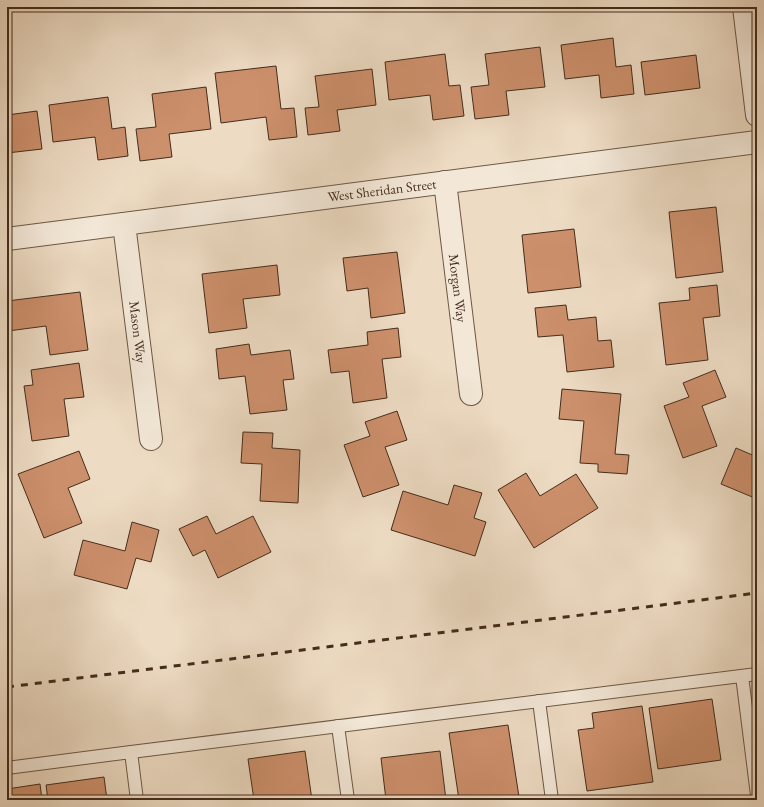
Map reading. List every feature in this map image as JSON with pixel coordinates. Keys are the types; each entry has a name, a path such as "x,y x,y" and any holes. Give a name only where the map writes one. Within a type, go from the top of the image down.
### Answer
{"street":[{"path":"744,7 757,115"},
{"name":"West Sheridan Street","path":"7,239 757,142"},
{"name":"Morgan Way","path":"445,182 471,394"},
{"name":"Mason Way","path":"124,224 151,439"}],"lane":[{"path":"7,768 757,674"},
{"path":"742,676 757,795"},
{"path":"538,701 552,800"},
{"path":"338,726 348,800"},
{"path":"131,752 137,800"}],"building":[{"path":"613,38 616,67 631,65 634,94 601,98 599,75 565,79 561,45"},
{"path":"540,47 545,87 506,91 509,115 475,119 471,87 489,85 485,54"},
{"path":"445,54 449,86 460,85 464,116 433,120 430,95 389,100 385,62"},
{"path":"696,55 700,88 645,95 641,62"},
{"path":"276,66 281,109 294,108 297,137 269,140 266,117 221,123 215,73"},
{"path":"372,69 376,105 337,110 340,131 308,135 305,108 319,107 315,76"},
{"path":"206,87 211,129 169,134 172,157 140,161 136,129 156,127 152,94"},
{"path":"108,97 112,129 125,127 128,156 98,160 95,137 53,142 49,105"},
{"path":"37,111 42,149 7,153 7,115"},
{"path":"716,207 723,272 676,278 669,212"},
{"path":"574,229 581,287 528,293 522,235"},
{"path":"397,252 405,313 371,318 368,288 347,291 343,258"},
{"path":"277,265 280,295 243,299 247,328 209,333 202,274"},
{"path":"717,285 720,316 703,318 708,360 666,365 659,303 690,300 689,288"},
{"path":"80,292 88,350 50,355 46,326 8,331 7,301"},
{"path":"566,305 568,320 596,317 598,341 611,340 614,367 567,372 563,335 538,337 535,308"},
{"path":"398,328 401,357 382,359 387,398 353,403 349,371 331,373 328,350 368,345 367,332"},
{"path":"249,344 251,355 290,350 294,379 283,380 287,410 250,414 245,376 219,379 216,349"},
{"path":"79,363 84,397 64,399 69,436 32,441 24,386 33,385 31,370"},
{"path":"715,370 726,397 702,406 717,446 683,458 664,406 689,397 683,383"},
{"path":"562,389 621,394 615,454 629,455 627,474 598,472 598,464 580,463 584,421 559,419"},
{"path":"397,411 407,440 385,447 399,485 363,497 344,445 370,436 365,422"},
{"path":"243,432 273,433 272,448 300,450 298,503 260,501 262,464 241,463"},
{"path":"736,448 757,457 757,499 721,484"},
{"path":"79,451 90,479 68,488 82,523 44,538 18,474"},
{"path":"526,473 540,496 576,474 598,508 534,548 498,490"},
{"path":"454,485 482,493 474,518 486,522 475,556 391,530 403,491 448,505"},
{"path":"207,516 216,534 253,516 271,552 218,578 205,550 193,556 179,529"},
{"path":"132,522 159,530 151,562 136,558 127,589 74,575 83,540 125,551"},
{"path":"712,699 721,760 658,769 649,708"},
{"path":"642,706 653,782 587,791 578,730 594,728 592,713"},
{"path":"508,725 519,797 498,800 459,800 449,733"},
{"path":"305,751 312,800 254,800 248,759"},
{"path":"440,751 446,800 386,800 381,758"},
{"path":"104,777 107,800 48,800 46,785"},
{"path":"40,784 42,800 7,800 7,789"}],"railway":[{"path":"7,687 757,593"}]}
